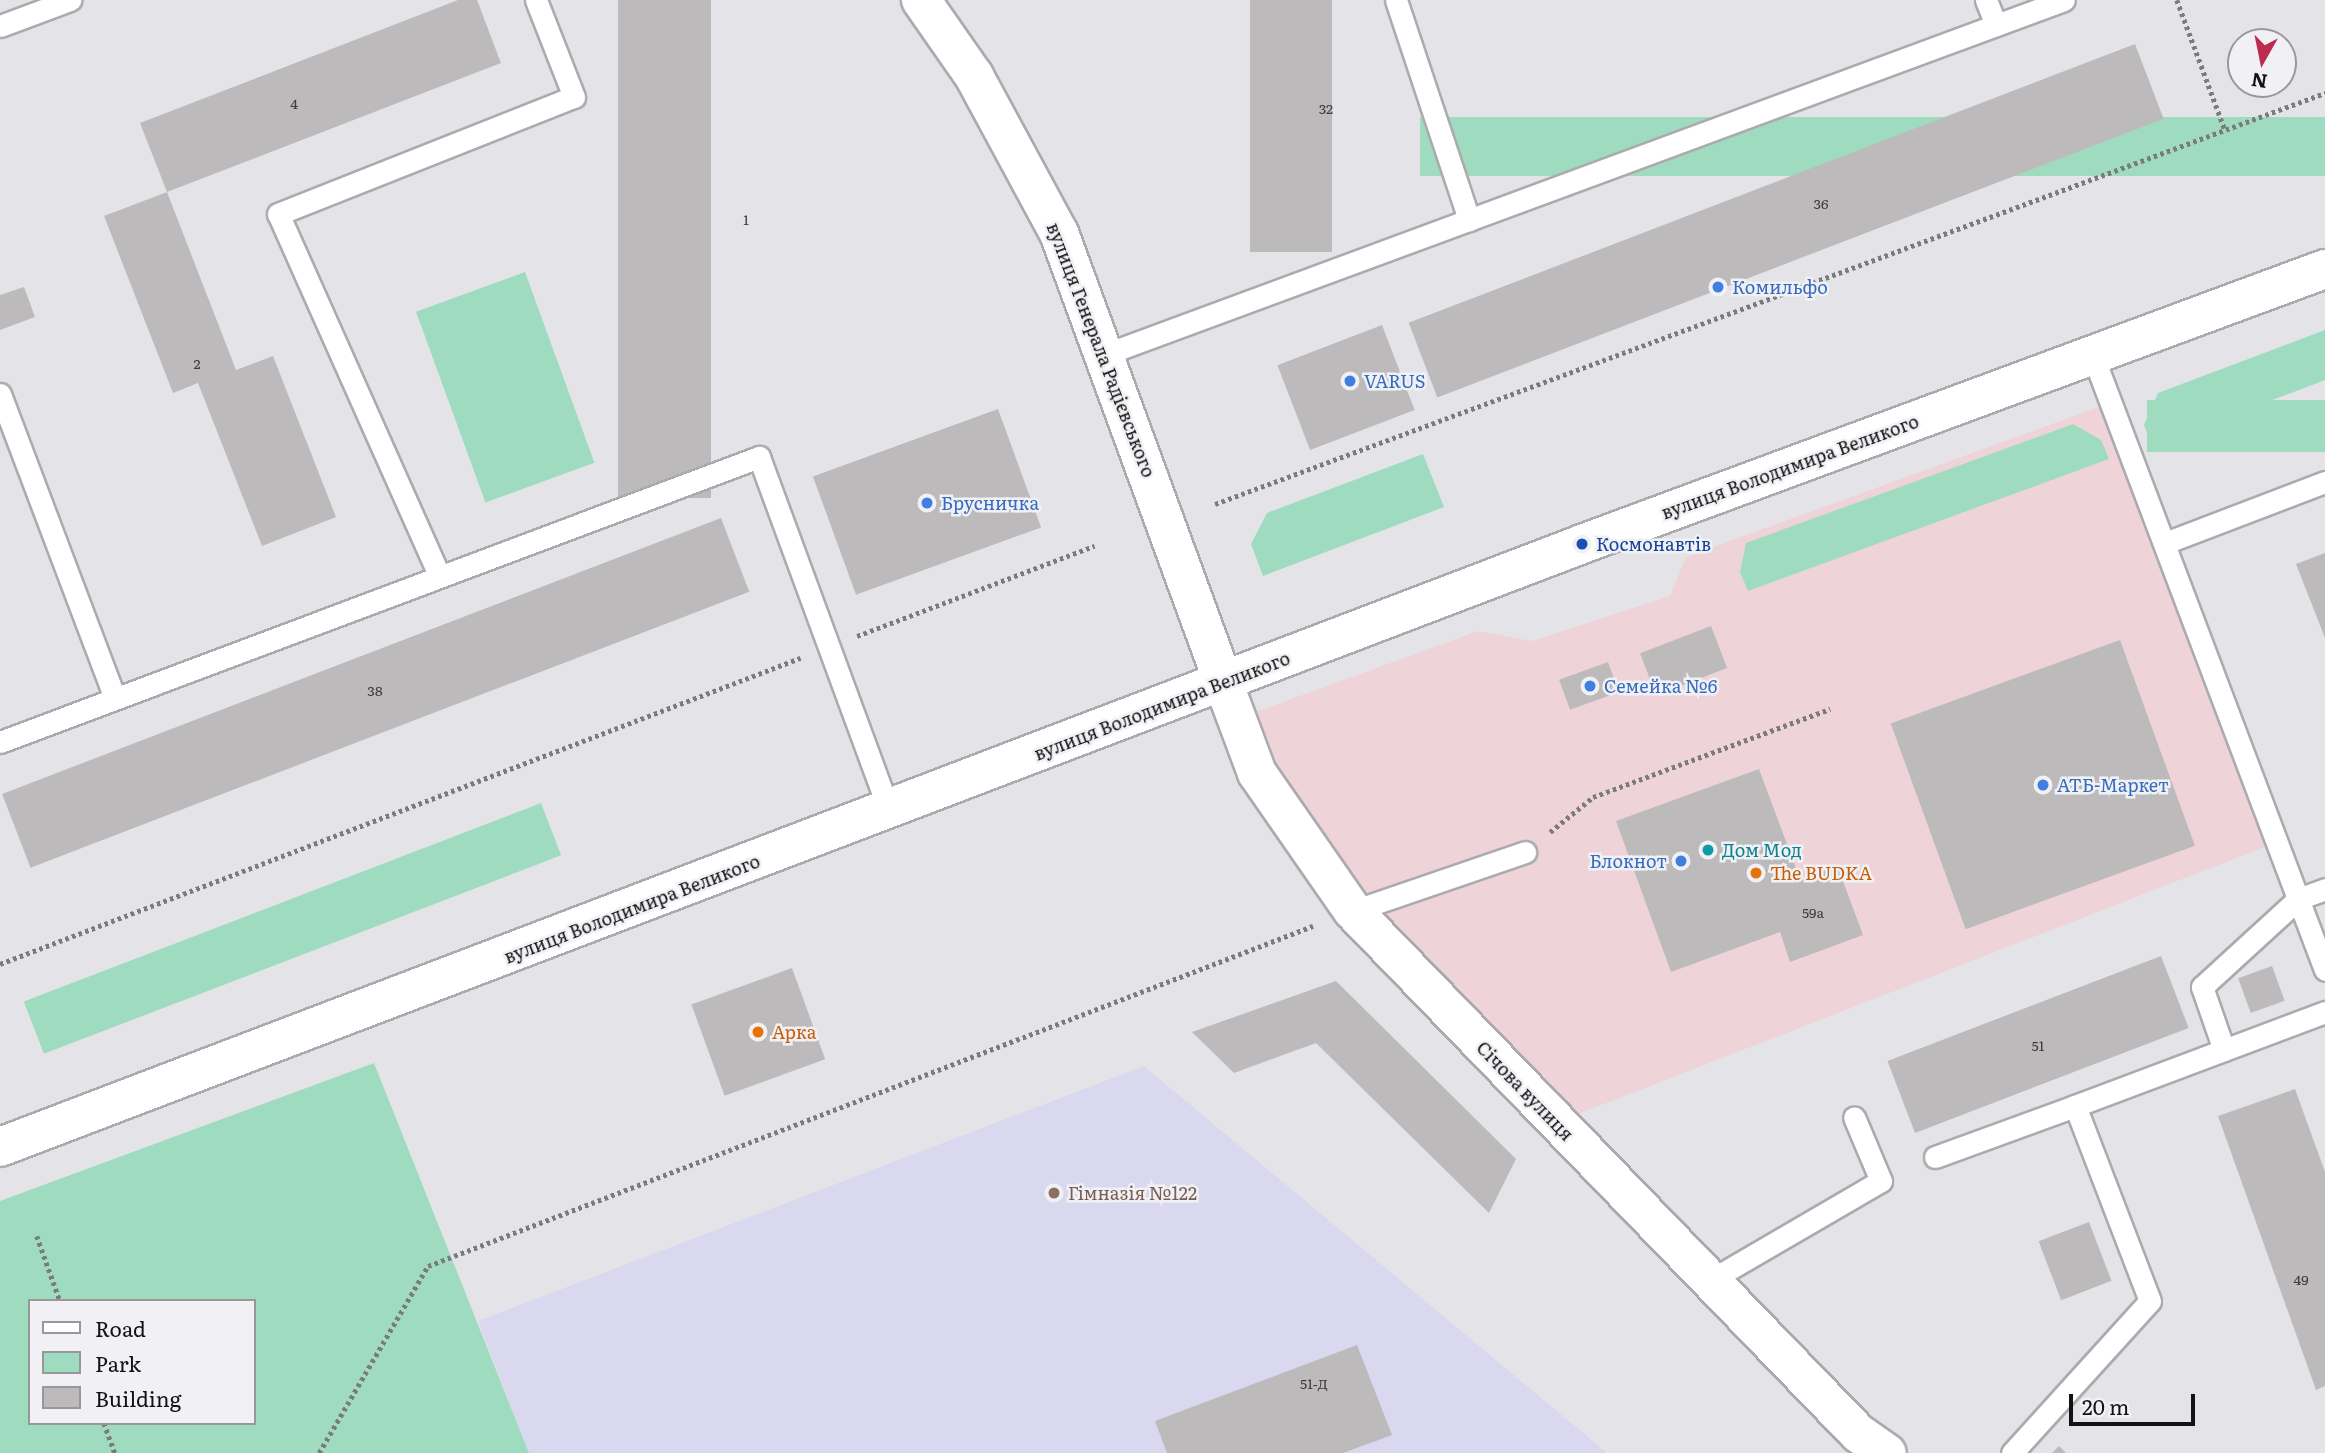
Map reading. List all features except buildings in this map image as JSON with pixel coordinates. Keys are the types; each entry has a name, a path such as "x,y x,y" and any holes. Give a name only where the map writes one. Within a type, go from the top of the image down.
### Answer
{"main road":[{"name":"вулиця Генерала Радієвського","path":"921,0 974,76 1059,233 1106,354 1223,682"},
{"name":"вулиця Володимира Великого","path":"0,1147 889,811 1771,473 2325,269"},
{"name":"Січова вулиця","path":"1223,682 1257,773 1353,911 1858,1433 1887,1453"}],"lane":[{"path":"0,26 70,0"},
{"path":"439,575 278,214 574,97 536,0"},
{"path":"1396,0 1469,220"},
{"path":"1986,0 1996,25"},
{"path":"1106,354 2064,0"},
{"path":"2094,356 2325,970"},
{"path":"0,394 115,698"},
{"path":"0,742 759,457 889,811"},
{"path":"2165,543 2325,482"},
{"path":"1353,911 1525,852"},
{"path":"2224,1050 2202,987 2298,899 2325,889"},
{"path":"1935,1157 2325,1012"},
{"path":"2012,1453 2150,1301 2076,1106"},
{"path":"1709,1281 1881,1181 1854,1117"}],"path":[{"path":"2177,0 2225,130"},
{"path":"1215,504 2325,93"},
{"path":"0,964 1094,546"},
{"path":"1525,852 1593,797 1830,709"},
{"path":"319,1453 428,1266 1353,911"},
{"path":"37,1236 59,1299"},
{"path":"105,1425 115,1453"}],"shaded area":[{"path":"2110,403 2275,843 1555,1123 1353,911 1236,719 1478,631 1532,641 1670,596 1686,557"},
{"name":"Гімназія №122","path":"1144,1066 1607,1453 529,1453 478,1321"}],"green space":[{"path":"1420,117 2325,117 2325,176 1420,176"},
{"path":"525,272 594,463 485,502 416,312"},
{"path":"2325,330 2325,380 2152,446 2144,425 2158,393"},
{"path":"2147,400 2325,400 2325,452 2147,452"},
{"path":"2073,424 2101,440 2109,459 1748,591 1740,572 1746,543"},
{"path":"1423,454 1444,507 1263,576 1251,544 1267,513"},
{"path":"541,803 561,855 44,1054 24,1002"},
{"path":"374,1063 529,1453 0,1453 0,1201"}],"place":[{"name":"Комильфо","path":"1718,287"},
{"name":"VARUS","path":"1350,381"},
{"name":"Брусничка","path":"927,503"},
{"name":"Космонавтів","path":"1582,544"},
{"name":"Семейка №6","path":"1590,686"},
{"name":"АТБ-Маркет","path":"2043,785"},
{"name":"Дом Мод","path":"1708,850"},
{"name":"Блокнот","path":"1681,861"},
{"name":"The BUDKA","path":"1756,873"},
{"name":"Арка","path":"758,1032"},
{"name":"Гімназія №122","path":"1054,1193"}]}
